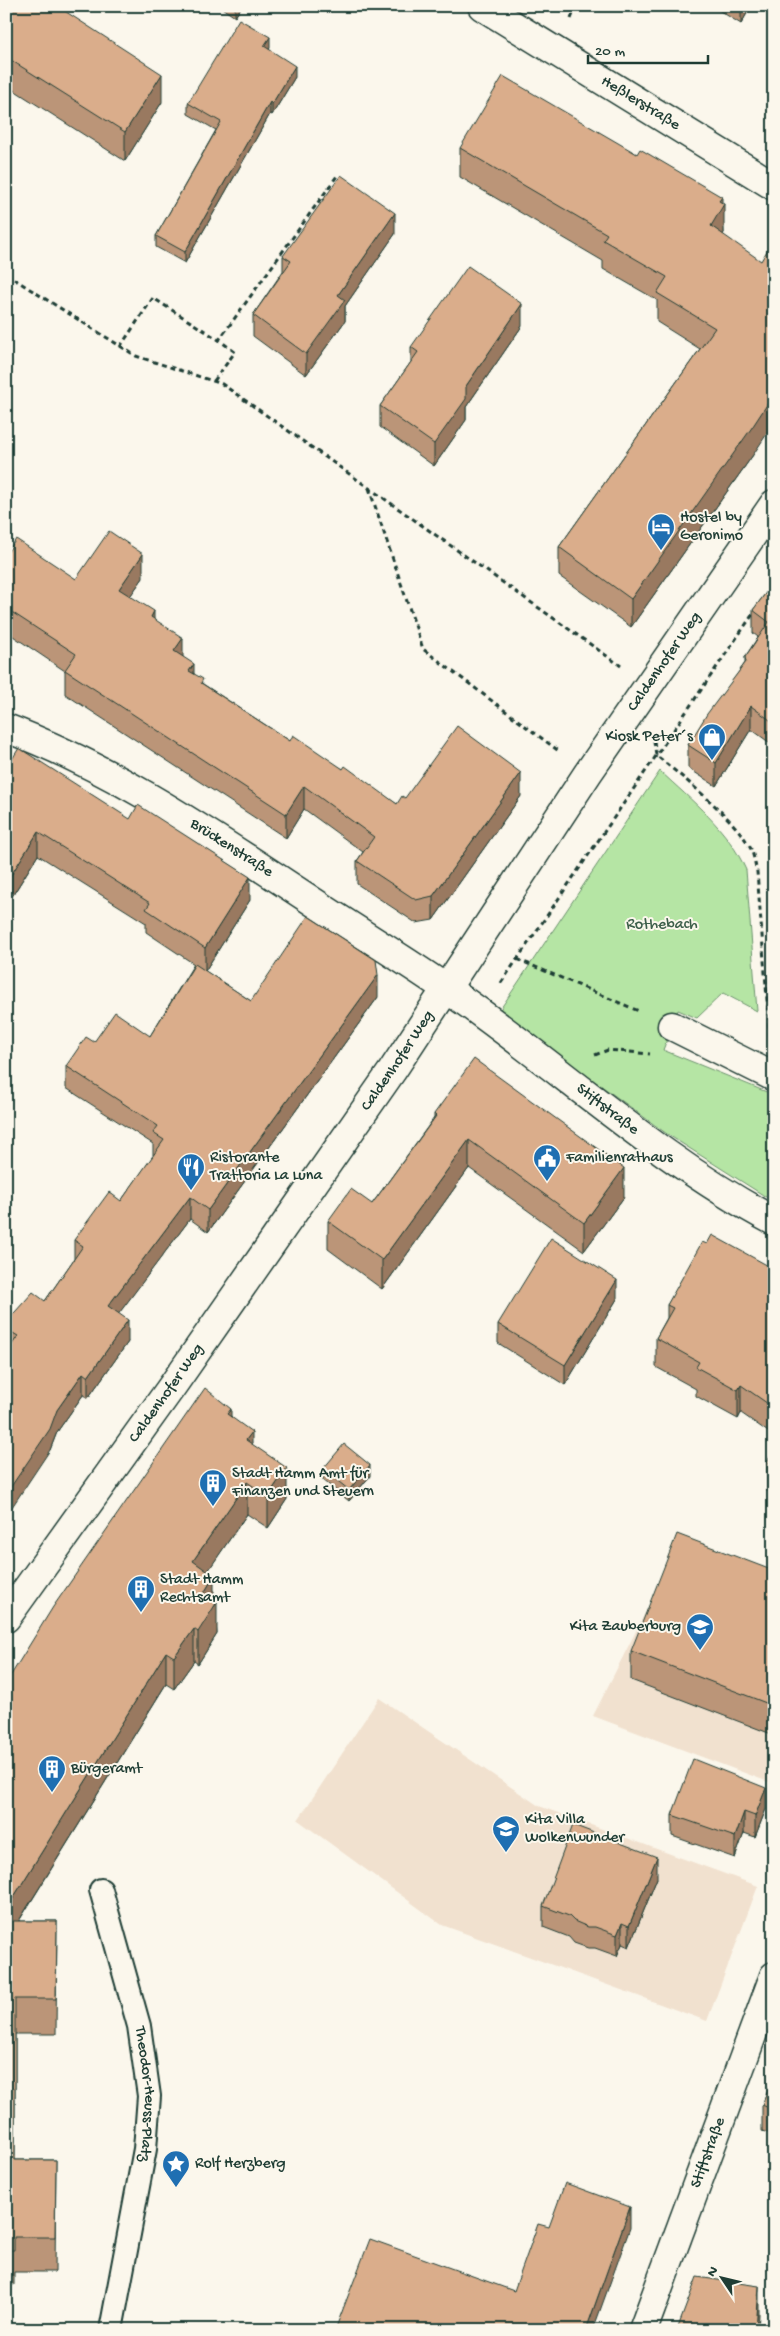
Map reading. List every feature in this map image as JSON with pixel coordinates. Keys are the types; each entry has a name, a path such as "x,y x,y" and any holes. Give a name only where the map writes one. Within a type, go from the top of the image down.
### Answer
{"street":[{"name":"Heßlerstraße","path":"482,6 774,186"},
{"name":"Caldenhofer Weg","path":"9,1614 392,1071 588,773 774,504"},
{"name":"Brückenstraße","path":"6,728 94,766 190,821 446,990"},
{"name":"Stiftstraße","path":"446,990 480,1012 669,1157 734,1200 774,1221"},
{"path":"672,1026 774,1077"},
{"name":"Stiftstraße","path":"643,2330 774,1976"}],"lane":[{"name":"Theodor-Heuss-Platz","path":"101,1890 139,2026 149,2096 145,2149 111,2330"}],"path":[{"path":"219,340 337,176"},
{"path":"6,274 136,356 222,384 648,685"},
{"path":"120,347 153,298 235,352 214,381"},
{"path":"368,487 423,649 588,773"},
{"path":"672,1026 517,959 757,609"},
{"path":"654,737 656,755 692,786 735,828 751,849 757,872 770,1042"},
{"path":"564,1076 586,1057 608,1050 656,1055"}],"shaded area":[{"name":"Kita Zauberburg","path":"678,1548 774,1586 774,1784 593,1716"},
{"name":"Kita Villa Wolkenwunder","path":"379,1698 539,1806 758,1886 707,2021 442,1925 298,1820"}],"green space":[{"name":"Rothebach","path":"660,771 708,816 729,841 746,870 757,1011 723,993 697,1018 678,1010 663,1050 774,1095 774,1202 667,1134 499,1011"}],"building":[{"path":"6,6 57,6 162,74 125,132 6,57"},
{"path":"239,19 270,37 264,46 295,66 272,104 270,102 185,252 156,236 221,122 188,103"},
{"path":"503,76 637,154 640,149 722,197 719,201 724,204 711,226 761,261 774,239 774,356 771,360 774,362 774,394 631,599 559,547 715,328 657,293 667,277 603,240 607,234 460,148"},
{"path":"341,175 395,213 338,295 345,300 306,354 253,315 291,261 283,256"},
{"path":"468,266 522,304 466,386 466,399 434,444 380,406 418,352 411,347"},
{"path":"109,531 143,554 119,589 154,611 151,617 183,638 174,651 194,664 189,671 203,679 201,683 290,741 293,735 343,769 345,766 397,804 402,796 405,798 457,726 521,773 433,896 416,900 357,861 374,837 304,786 286,814 65,670 76,654 6,609 6,555 16,539 76,579"},
{"path":"774,582 774,723 751,706 716,763 688,745 707,714 746,662 745,657 769,622 753,610"},
{"path":"19,748 130,819 138,805 250,877 205,948 146,909 150,903 38,832 6,883 6,769"},
{"path":"308,916 376,960 378,975 208,1210 190,1197 108,1306 128,1320 88,1377 83,1373 57,1410 50,1429 6,1494 6,1353 18,1336 6,1329 6,1322 33,1292 45,1301 83,1246 74,1240 109,1192 121,1201 164,1140 153,1133 158,1126 66,1066 86,1037 94,1042 115,1012 150,1036 195,964 251,1001"},
{"path":"474,1059 624,1168 584,1223 469,1140 382,1260 328,1221 351,1189 372,1204 436,1116 434,1114"},
{"path":"712,1235 774,1269 774,1408 741,1385 738,1390 696,1367 699,1362 656,1338 673,1308 667,1305 702,1242 707,1244"},
{"path":"551,1238 617,1280 565,1365 498,1324"},
{"path":"205,1388 231,1409 227,1414 252,1432 246,1440 287,1468 268,1496 247,1482 193,1561 214,1576 204,1593 217,1602 198,1632 194,1629 174,1657 166,1652 10,1903 6,1901 6,1683 53,1607"},
{"path":"344,1444 370,1465 349,1490 323,1469"},
{"path":"774,1450 774,1466 767,1462"},
{"path":"677,1534 774,1571 774,1706 631,1651"},
{"path":"693,1759 766,1788 755,1816 744,1812 735,1837 672,1815"},
{"path":"573,1825 657,1857 629,1926 622,1923 617,1935 595,1927 588,1927 574,1921 569,1916 543,1906"},
{"path":"6,1921 57,1921 56,1999 15,1999 15,2160 56,2160 55,2237 14,2237 14,2250 6,2250"},
{"path":"774,2076 774,2110 762,2105"},
{"path":"565,2183 630,2207 586,2330 335,2330 370,2239 514,2291 538,2224 549,2227"},
{"path":"697,2277 759,2286 756,2330 677,2330"}],"place":[{"name":"Hostel by Geronimo","path":"661,551"},
{"name":"Kiosk Peter´s","path":"712,761"},
{"name":"Familienrathaus","path":"547,1182"},
{"name":"Ristorante Trattoria La Luna","path":"191,1191"},
{"name":"Stadt Hamm Amt für Finanzen und Steuern","path":"213,1507"},
{"name":"Stadt Hamm Rechtsamt","path":"141,1613"},
{"name":"Kita Zauberburg","path":"700,1651"},
{"name":"Bürgeramt","path":"52,1793"},
{"name":"Kita Villa Wolkenwunder","path":"506,1853"},
{"name":"Rolf Herzberg","path":"176,2188"}]}
